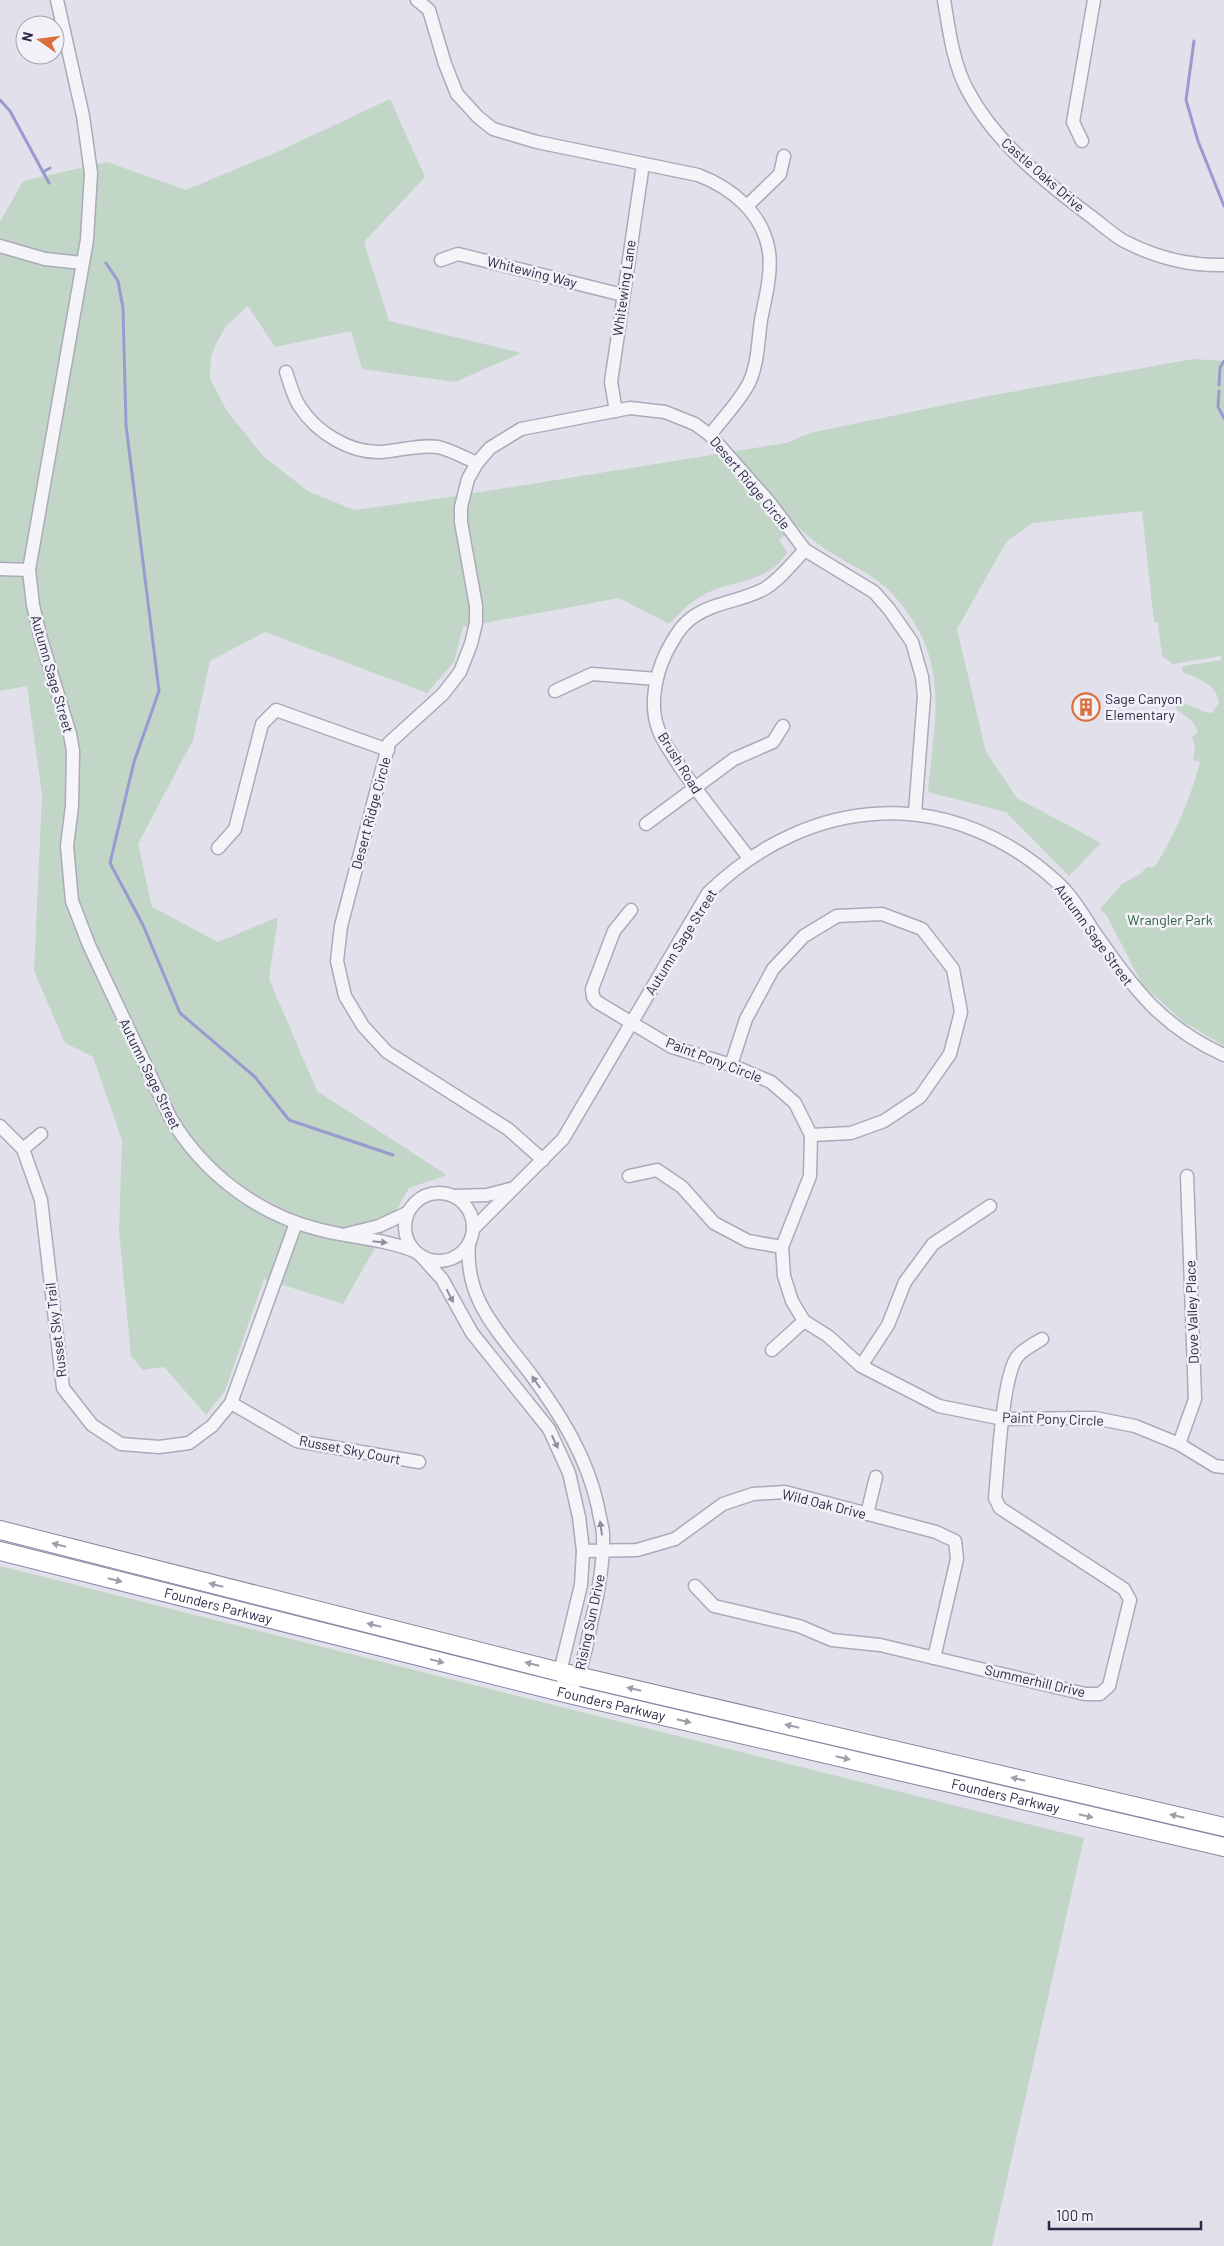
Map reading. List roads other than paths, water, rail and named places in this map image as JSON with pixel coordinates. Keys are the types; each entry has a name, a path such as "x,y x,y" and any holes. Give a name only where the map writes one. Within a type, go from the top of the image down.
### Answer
{"highway":[{"name":"Founders Parkway","path":"0,1530 560,1672 1224,1827"},
{"name":"Founders Parkway","path":"0,1550 569,1694 1224,1847"}],"street":[{"name":"Autumn Sage Street","path":"57,0 83,116 91,173 86,240 29,570 33,605 41,639 70,734 73,751 67,866 77,918 170,1117 181,1136 222,1180 250,1200 296,1223 344,1235 394,1244 418,1254"},
{"path":"417,0 429,10 445,64 457,94 478,116 493,128 537,142 698,175 732,192 747,206 757,220 769,252 769,269 754,370 741,397 710,435"},
{"name":"Castle Oaks Drive","path":"944,0 952,46 966,89 982,117 1001,140 1064,196 1122,239 1161,256 1200,266 1224,266"},
{"path":"1082,141 1073,122 1094,0"},
{"path":"747,206 780,174 784,156"},
{"name":"Whitewing Lane","path":"616,411 611,382 642,164"},
{"path":"0,246 45,259 82,263"},
{"name":"Whitewing Way","path":"441,260 458,254 623,295"},
{"path":"286,372 300,408 321,429 349,446 367,451 382,452 427,446 439,447 477,463"},
{"name":"Desert Ridge Circle","path":"543,1160 508,1129 387,1052 362,1026 345,996 336,961 341,926 390,743 443,694 460,672 471,644 476,623 476,606 461,522 461,507 468,479 477,463 490,448 521,429 630,408 665,412 695,424 710,435 770,503 805,550 874,592 902,624 912,642 922,677 924,696 915,814"},
{"name":"Brush Road","path":"749,858 694,787 658,730 655,713 657,679 671,643 681,628 693,617 707,609 764,589 780,576 805,550"},
{"path":"0,569 29,570"},
{"path":"555,691 592,674 657,679"},
{"path":"218,848 235,829 262,724 276,710 388,750"},
{"path":"646,824 734,759 773,742 783,726"},
{"name":"Autumn Sage Street","path":"473,1229 543,1160 567,1132 708,892 729,872 749,858 806,828 826,820 858,816 915,814 976,829 1022,854 1069,895 1134,989 1157,1013 1181,1032 1224,1056"},
{"name":"Paint Pony Circle","path":"631,910 614,931 592,989 593,997 597,1002 672,1047 731,1066 771,1082 795,1103 811,1135 810,1176 782,1247 784,1276 792,1301 804,1321 828,1336 861,1366 939,1406 1003,1419 1095,1418 1135,1426 1179,1444 1215,1466 1224,1467"},
{"path":"731,1066 746,1019 773,969 804,936 837,916 882,914 922,928 953,968 961,1012 950,1054 920,1096 884,1121 851,1133 811,1135"},
{"name":"Russet Sky Trail","path":"0,1126 23,1149 41,1200 63,1388 92,1425 121,1444 159,1447 189,1443 212,1426 231,1403 296,1223"},
{"path":"23,1149 41,1134"},
{"path":"628,1176 657,1170 682,1187 714,1223 748,1241 782,1247"},
{"name":"Dove Valley Place","path":"1179,1444 1195,1399 1187,1176"},
{"name":"Autumn Sage Street","path":"455,1196 488,1195 513,1188"},
{"path":"444,1193 455,1196 469,1210 473,1229 468,1244 463,1251 448,1260 430,1260 418,1254 405,1233 407,1213 413,1203 428,1194 444,1193"},
{"path":"861,1366 888,1325 905,1282 933,1244 990,1206"},
{"name":"Autumn Sage Street","path":"344,1235 379,1226 407,1213"},
{"name":"Rising Sun Drive","path":"468,1244 468,1271 476,1296 491,1324 532,1375 568,1428 592,1481 603,1531 602,1576 579,1676 569,1694"},
{"name":"Rising Sun Drive","path":"418,1254 442,1279 472,1333 549,1430 569,1473 579,1517 583,1551 581,1584 560,1672 569,1694"},
{"path":"772,1350 804,1321"},
{"path":"1003,1419 1007,1389 1017,1357 1042,1339"},
{"name":"Russet Sky Court","path":"231,1403 297,1441 419,1462"},
{"name":"Summerhill Drive","path":"695,1586 714,1606 799,1626 832,1640 880,1645 1084,1694 1100,1694 1109,1686 1130,1600 1124,1589 1106,1576 1000,1508 995,1498 1003,1419"},
{"path":"866,1514 876,1477"},
{"name":"Wild Oak Drive","path":"583,1551 636,1550 675,1539 723,1504 753,1494 785,1492 936,1532 956,1541 957,1559 934,1658"}],"waterway":[{"path":"1194,41 1186,100 1198,141 1224,206"},
{"path":"0,100 10,111 49,183"},
{"path":"43,172 50,168"},
{"path":"106,263 118,281 123,308 126,425 159,691 134,762 110,863 143,925 180,1013 255,1077 289,1120 393,1155"},
{"path":"1219,385 1220,368 1224,361"},
{"path":"1219,391 1218,407 1224,418"}],"place":[{"name":"Sage Canyon Elementary","path":"1086,707"}],"park label":[{"name":"Wrangler Park","path":"1170,920"}]}
